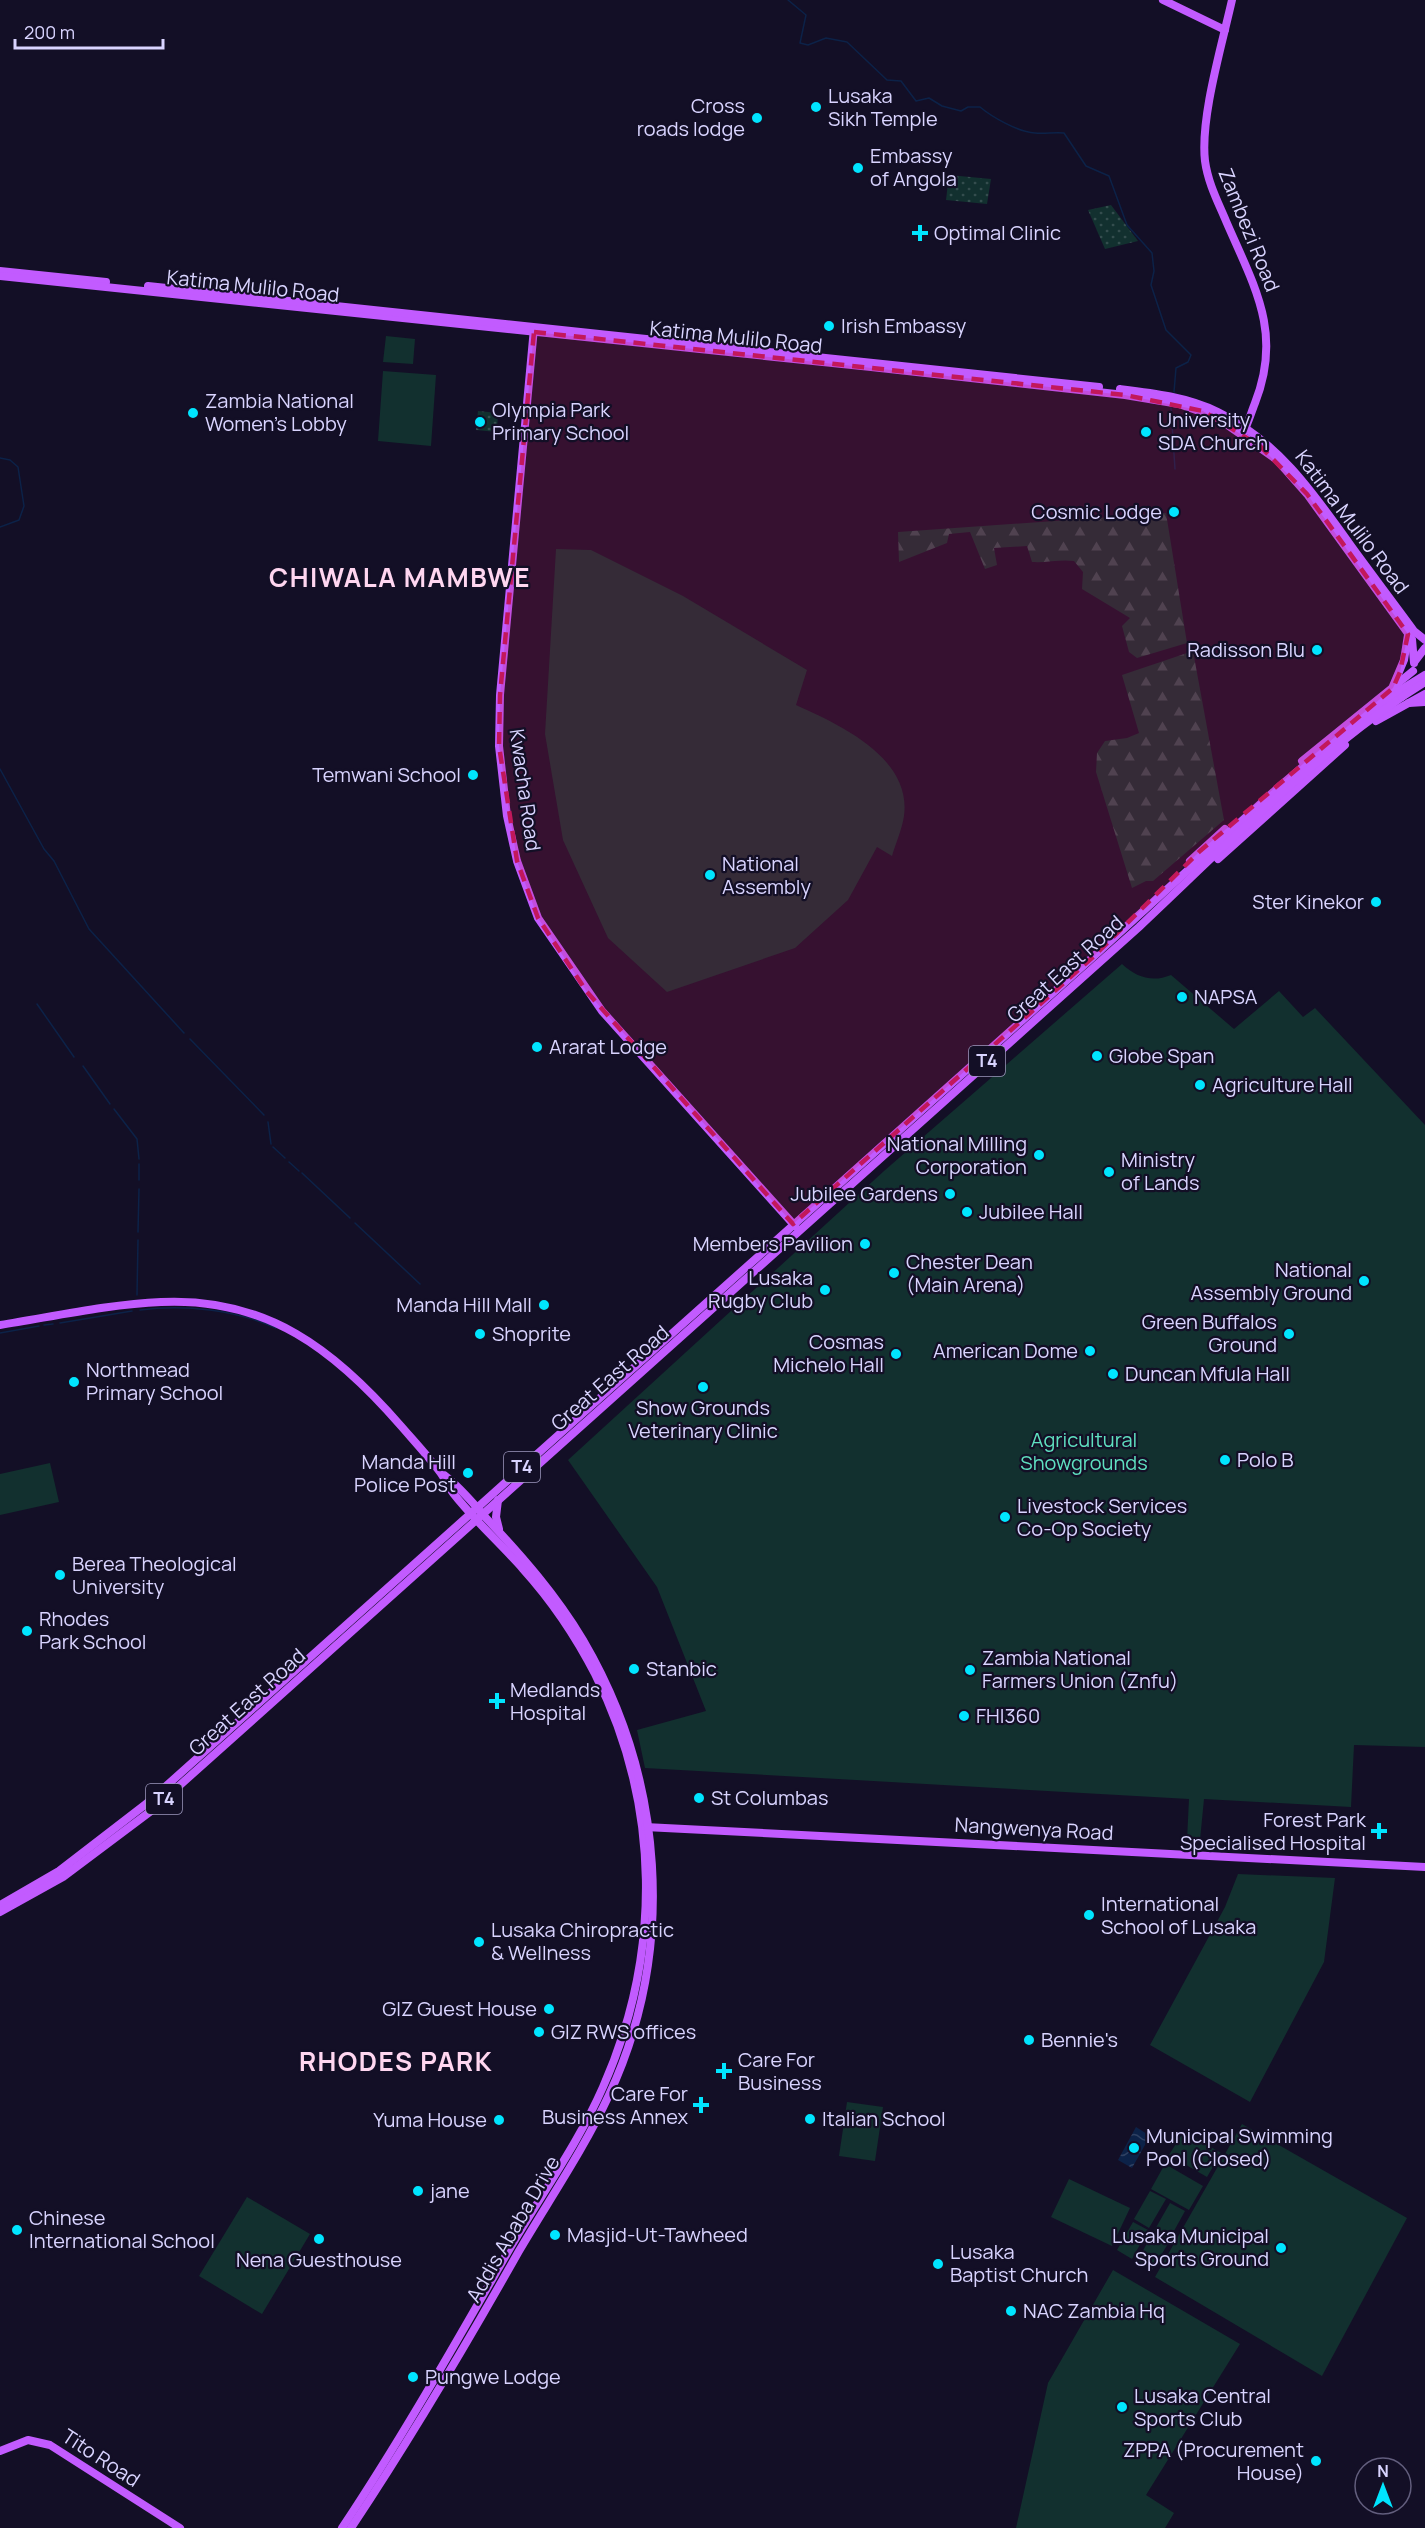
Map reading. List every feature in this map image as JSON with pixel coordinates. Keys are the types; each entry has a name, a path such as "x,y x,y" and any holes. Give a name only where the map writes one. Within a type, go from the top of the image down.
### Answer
{"main road":[{"path":"1163,0 1225,30"},
{"name":"Zambezi Road","path":"1232,0 1207,120 1204,153 1212,188 1254,282 1265,320 1266,364 1259,394 1244,431"},
{"name":"Katima Mulilo Road","path":"0,271 1178,397 1218,412 1244,431 1277,460 1307,494 1408,634 1413,644 1414,667 1418,684 1425,692"},
{"name":"Katima Mulilo Road","path":"0,276 534,329"},
{"name":"Kwacha Road","path":"534,329 500,695 499,746 507,816 518,861 538,918 587,992 800,1231"},
{"name":"Katima Mulilo Road","path":"1244,431 1273,448 1297,473 1414,631 1425,640"},
{"path":"1408,634 1400,695 1425,702"},
{"name":"Great East Road","path":"1400,695 1425,648"},
{"name":"Great East Road","path":"0,1905 59,1871 146,1804 476,1513 498,1499 800,1231 1172,895 1300,776 1425,675"},
{"name":"Great East Road","path":"0,1912 63,1877 124,1833 470,1525 488,1497 1296,772 1400,695 1425,682"},
{"name":"Great East Road","path":"1400,695 1425,692"},
{"path":"0,1325 160,1302 219,1305 257,1315 297,1333 352,1373 476,1513"},
{"path":"440,1473 474,1496 488,1497"},
{"path":"455,1484 476,1513"},
{"path":"498,1499 496,1517 501,1534"},
{"name":"Addis Ababa Drive","path":"351,2528 434,2399 609,2095 642,2000 654,1914 651,1840 645,1827 622,1742 595,1675 547,1598 483,1526 476,1513"},
{"name":"Addis Ababa Drive","path":"342,2528 427,2395 525,2221 582,2129 602,2090 634,1998 644,1942 648,1897 645,1827 630,1740 601,1672 552,1593 501,1534 476,1513"},
{"path":"470,1525 483,1526"},
{"name":"Nangwenya Road","path":"645,1827 1425,1866"},
{"path":"651,1840 662,1828"},
{"name":"Tito Road","path":"0,2451 28,2439 50,2445 180,2528"}],"highlighted area":[{"path":"534,332 1125,395 1203,411 1260,446 1307,494 1408,634 1400,672 1393,688 1200,851 1093,957 793,1224 587,992 538,918 517,861 499,746 500,695"}],"green space":[{"path":"949,175 991,179 987,204 946,200"},
{"path":"1111,205 1138,241 1105,249 1088,210"},
{"path":"386,336 415,339 413,364 383,362"},
{"path":"383,371 436,375 431,446 378,441"},
{"path":"478,411 498,413 497,432 476,430"},
{"path":"1166,513 1187,643 1137,658 1129,652 1122,626 1130,618 1082,589 1083,572 1074,561 1032,562 1027,546 994,548 997,565 985,569 970,532 949,534 947,543 899,562 898,532"},
{"path":"556,549 591,550 683,596 807,670 796,705 851,733 884,760 896,776 903,795 904,816 892,856 877,847 848,900 795,948 667,992 608,938 563,840 545,734"},
{"path":"1193,651 1224,820 1153,881 1146,881 1132,888 1096,772 1097,753 1105,741 1127,738 1139,733 1122,675"},
{"name":"Agricultural Showgrounds","path":"1122,964 1145,977 1157,978 1171,975 1234,1029 1279,991 1303,1017 1315,1008 1425,1125 1425,1747 1354,1745 1351,1807 1204,1799 1200,1840 1187,1840 1189,1799 645,1768 637,1730 706,1711 657,1587 568,1460 884,1171"},
{"path":"50,1463 59,1502 0,1515 0,1474"},
{"name":"International School of Lusaka","path":"1238,1874 1335,1878 1324,1962 1250,2102 1150,2045 1225,1907"},
{"path":"847,2102 883,2107 875,2161 839,2156"},
{"name":"Lusaka Municipal Sports Ground","path":"1242,2124 1407,2218 1322,2376 1155,2277"},
{"path":"1184,2131 1221,2153 1207,2177 1169,2155"},
{"path":"1165,2164 1203,2186 1189,2210 1151,2189"},
{"path":"1069,2179 1130,2208 1112,2246 1051,2217"},
{"path":"1150,2191 1166,2199 1149,2228 1134,2219"},
{"path":"247,2197 310,2234 262,2314 199,2276"},
{"path":"1170,2203 1185,2211 1169,2240 1154,2231"},
{"path":"1133,2222 1148,2230 1132,2259 1117,2250"},
{"path":"1153,2233 1169,2242 1152,2270 1137,2261"},
{"name":"Lusaka Central Sports Club","path":"1113,2270 1240,2344 1146,2495 1174,2513 1165,2528 1016,2528 1048,2383"}],"water":[{"name":"Municipal Swimming Pool (Closed)","path":"1136,2127 1150,2136 1132,2168 1118,2160"}],"waterway":[{"path":"788,0 806,15 800,43 808,45 826,38 847,42 887,80 901,81 916,101 929,98 942,106 961,111 968,107 980,107 1021,130 1035,133 1064,133 1086,166 1109,176 1127,225 1152,253 1154,271 1151,285 1166,330 1191,355 1188,362 1176,368 1174,392"},
{"path":"1171,408 1175,469"},
{"path":"0,458 10,460 18,467 24,506 19,520 0,527"},
{"path":"0,769 44,849 54,861 89,929 184,1033"},
{"path":"37,1004 74,1057"},
{"path":"190,1039 264,1115"},
{"path":"83,1066 110,1104"},
{"path":"114,1109 137,1139 139,1159"},
{"path":"268,1122 271,1144"},
{"path":"273,1147 285,1158"},
{"path":"289,1162 299,1171"},
{"path":"139,1164 139,1180"},
{"path":"302,1173 350,1218"},
{"path":"138,1232 139,1189"},
{"path":"355,1223 420,1284"},
{"path":"137,1295 138,1240"},
{"path":"140,1310 157,1308 210,1310 244,1317 276,1328"},
{"path":"60,1323 132,1311"},
{"path":"44,1325 53,1324"},
{"path":"0,1333 39,1326"}],"place":[{"name":"Lusaka Sikh Temple","path":"816,107"},
{"name":"Cross roads lodge","path":"757,118"},
{"name":"Embassy of Angola","path":"858,168"},
{"name":"Optimal Clinic","path":"920,233"},
{"name":"Irish Embassy","path":"829,326"},
{"name":"Zambia National Women's Lobby","path":"193,413"},
{"name":"Olympia Park Primary School","path":"480,422"},
{"name":"University SDA Church","path":"1146,432"},
{"name":"Cosmic Lodge","path":"1174,512"},
{"name":"Radisson Blu","path":"1317,650"},
{"name":"Temwani School","path":"473,775"},
{"name":"National Assembly","path":"710,875"},
{"name":"Ster Kinekor","path":"1376,902"},
{"name":"NAPSA","path":"1182,997"},
{"name":"Ararat Lodge","path":"537,1047"},
{"name":"Globe Span","path":"1097,1056"},
{"name":"Agriculture Hall","path":"1200,1085"},
{"name":"National Milling Corporation","path":"1039,1155"},
{"name":"Ministry of Lands","path":"1109,1172"},
{"name":"Jubilee Gardens","path":"950,1194"},
{"name":"Jubilee Hall","path":"967,1212"},
{"name":"Members Pavilion","path":"865,1244"},
{"name":"Chester Dean (Main Arena)","path":"894,1273"},
{"name":"National Assembly Ground","path":"1364,1281"},
{"name":"Lusaka Rugby Club","path":"825,1290"},
{"name":"Manda Hill Mall","path":"544,1305"},
{"name":"Shoprite","path":"480,1334"},
{"name":"Green Buffalos Ground","path":"1289,1334"},
{"name":"American Dome","path":"1090,1351"},
{"name":"Cosmas Michelo Hall","path":"896,1354"},
{"name":"Duncan Mfula Hall","path":"1113,1374"},
{"name":"Northmead Primary School","path":"74,1382"},
{"name":"Show Grounds Veterinary Clinic","path":"703,1387"},
{"name":"Polo B","path":"1225,1460"},
{"name":"Manda Hill Police Post","path":"468,1473"},
{"name":"Livestock Services Co-Op Society","path":"1005,1517"},
{"name":"Berea Theological University","path":"60,1575"},
{"name":"Rhodes Park School","path":"27,1631"},
{"name":"Stanbic","path":"634,1669"},
{"name":"Zambia National Farmers Union (Znfu)","path":"970,1670"},
{"name":"Medlands Hospital","path":"497,1701"},
{"name":"FHI360","path":"964,1716"},
{"name":"St Columbas","path":"699,1798"},
{"name":"Forest Park Specialised Hospital","path":"1379,1831"},
{"name":"International School of Lusaka","path":"1089,1915"},
{"name":"Lusaka Chiropractic & Wellness","path":"479,1942"},
{"name":"GIZ Guest House","path":"549,2009"},
{"name":"GIZ RWS offices","path":"539,2032"},
{"name":"Bennie's","path":"1029,2040"},
{"name":"Care For Business","path":"724,2071"},
{"name":"Care For Business Annex","path":"701,2105"},
{"name":"Italian School","path":"810,2119"},
{"name":"Yuma House","path":"499,2120"},
{"name":"Municipal Swimming Pool (Closed)","path":"1134,2148"},
{"name":"jane","path":"418,2191"},
{"name":"Chinese International School","path":"17,2230"},
{"name":"Masjid-Ut-Tawheed","path":"555,2235"},
{"name":"Nena Guesthouse","path":"319,2239"},
{"name":"Lusaka Municipal Sports Ground","path":"1281,2248"},
{"name":"Lusaka Baptist Church","path":"938,2264"},
{"name":"NAC Zambia Hq","path":"1011,2311"},
{"name":"Pungwe Lodge","path":"413,2377"},
{"name":"Lusaka Central Sports Club","path":"1122,2407"},
{"name":"ZPPA (Procurement House)","path":"1316,2461"}],"district":[{"name":"CHIWALA MAMBWE","path":"400,578"},
{"name":"RHODES PARK","path":"396,2062"}]}
